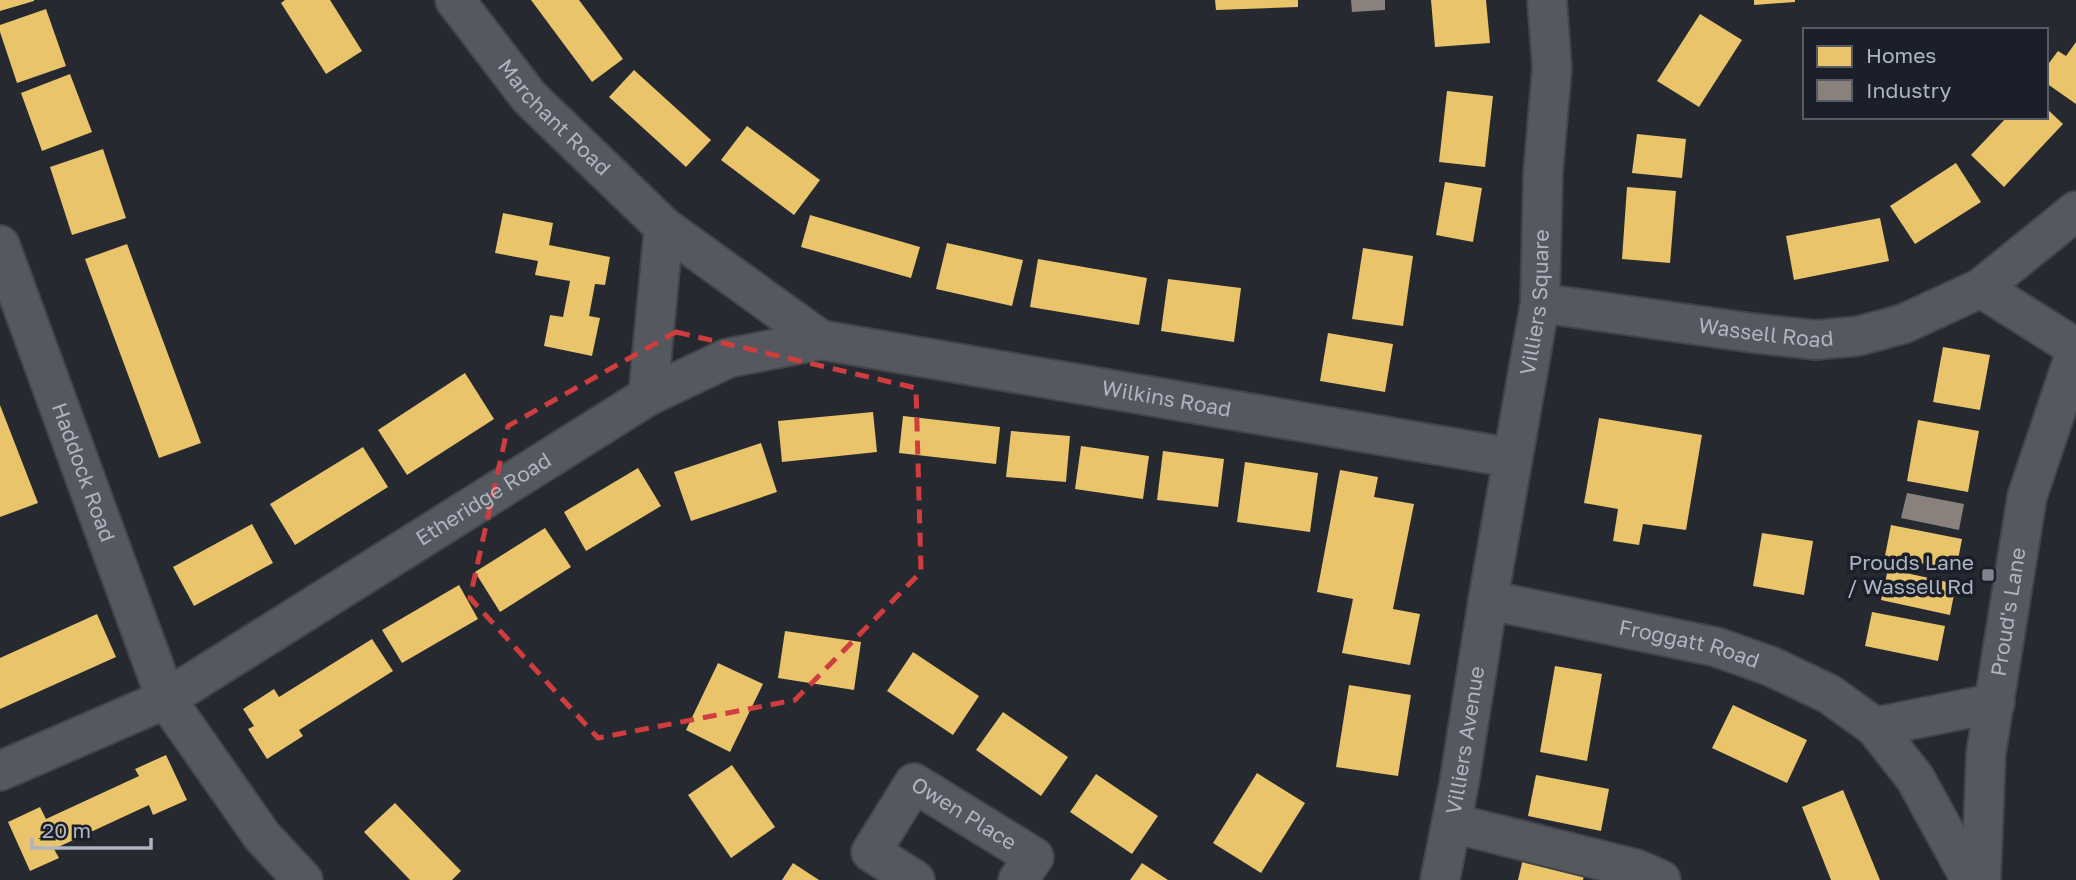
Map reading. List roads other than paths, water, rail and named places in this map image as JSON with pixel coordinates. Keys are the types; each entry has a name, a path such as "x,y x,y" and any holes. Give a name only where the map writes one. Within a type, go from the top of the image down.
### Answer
{"street":[{"name":"Marchant Road","path":"455,0 529,97 664,227 821,341"},
{"name":"Villiers Square","path":"1488,600 1540,303 1543,174 1552,68 1547,0"},
{"name":"Wassell Road","path":"1540,303 1816,341 1858,336 1903,324 1981,288 2076,211"},
{"path":"648,396 664,227"},
{"name":"Haddock Road","path":"0,245 166,699 262,836 303,880"},
{"path":"1981,288 2076,349"},
{"name":"Etheridge Road","path":"0,771 166,699 648,396 728,358 821,341"},
{"name":"Wilkins Road","path":"821,341 1513,458"},
{"name":"Proud's Lane","path":"1981,880 1986,753 2027,497 2076,349"},
{"name":"Froggatt Road","path":"1488,600 1716,647 1770,667 1829,694 1875,727 1915,778 1971,880"},
{"name":"Villiers Avenue","path":"1440,880 1452,823 1488,600"},
{"path":"1875,727 1995,703"},
{"name":"Owen Place","path":"915,880 871,852 914,783 1034,857 1018,880"},
{"path":"1452,823 1636,869 1661,880"}],"place":[{"name":"Prouds Lane / Wassell Rd","path":"1988,575"}]}
